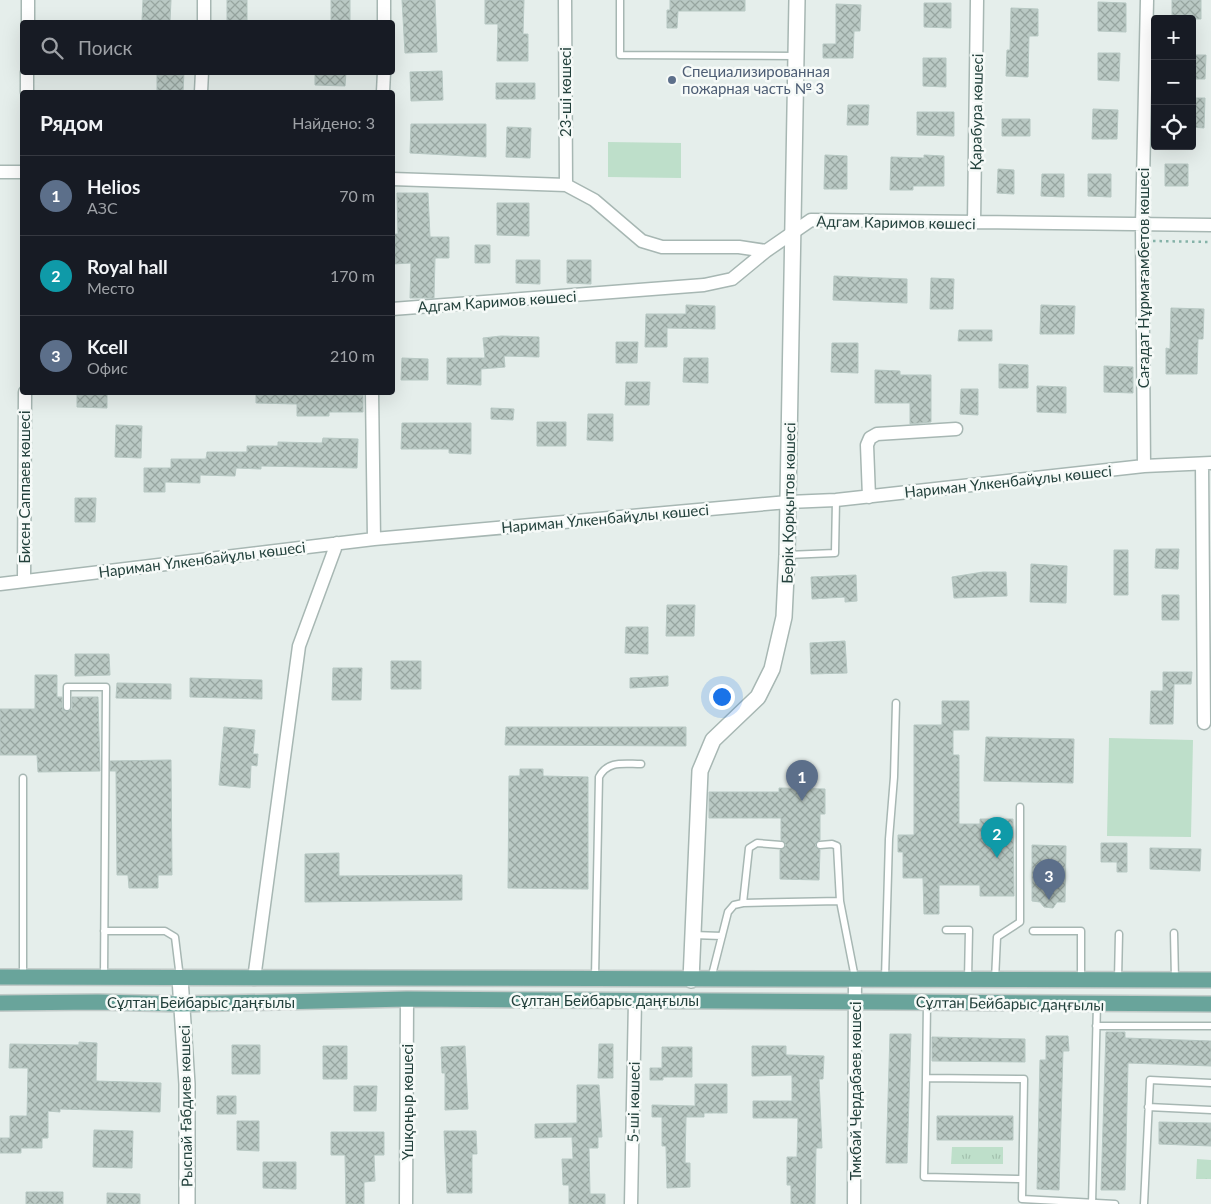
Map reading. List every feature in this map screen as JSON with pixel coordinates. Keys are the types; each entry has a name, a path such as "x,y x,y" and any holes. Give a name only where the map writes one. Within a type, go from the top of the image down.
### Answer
{"main road":[{"name":"Сұлтан Бейбарыс даңғылы","path":"0,977 254,979 594,978 691,980 855,978 968,981 1211,980"},
{"name":"Сұлтан Бейбарыс даңғылы","path":"0,1003 98,1002 182,1004 407,999 1211,1004"}],"street":[{"path":"28,0 28,20"},
{"path":"204,0 204,20"},
{"path":"384,0 384,20"},
{"name":"23-шi көшесi","path":"565,0 566,185"},
{"name":"Берік Қорқытов көшесі","path":"691,980 700,771 713,740 758,697 772,669 784,617 794,232 797,0"},
{"name":"Қарабура көшесі","path":"974,223 977,0"},
{"name":"Сағадат Нұрмағамбетов көшесі","path":"1144,466 1142,225 1147,0"},
{"path":"27,75 27,90"},
{"path":"202,75 202,90"},
{"path":"383,90 384,75"},
{"path":"0,172 20,172"},
{"path":"395,179 566,185 594,200 642,241 662,247 739,247 766,251"},
{"name":"Адгам Каримов көшесі","path":"395,309 704,285 732,279 766,251 811,220 1211,225"},
{"name":"Бисен Саппаев көшесі","path":"24,581 25,395"},
{"path":"372,395 374,539"},
{"path":"869,497 867,445 870,438 877,434 956,429"},
{"path":"1204,723 1207,464"},
{"name":"Нариман Үлкенбайұлы көшесі","path":"0,584 374,539 788,502 869,497 1144,466 1207,464"},
{"path":"254,979 299,646 337,543"},
{"name":"Рыспай Ғабдиев көшесі","path":"180,978 187,1084 187,1204"},
{"name":"Тмкбай Чердабаев көшесі","path":"854,1204 855,978"},
{"name":"Үшқоңыр көшесі","path":"406,1204 407,999"},
{"name":"5-ші көшесі","path":"632,1204 635,1000"}],"lane":[{"path":"620,0 620,55 796,56"},
{"path":"787,555 835,553 836,500"},
{"path":"67,708 67,687 106,687 104,978"},
{"path":"885,980 888,840 894,777 896,703"},
{"path":"594,978 599,777 603,769 612,764 641,764"},
{"path":"22,778 23,977"},
{"path":"995,981 997,937 1020,922 1020,808"},
{"path":"743,902 749,848 757,843 781,845"},
{"path":"820,845 832,844 837,846 840,901 855,978"},
{"path":"711,979 728,912 734,905 743,902 840,901"},
{"path":"104,931 166,930 174,937 180,978"},
{"path":"946,930 969,930 968,981"},
{"path":"1033,931 1081,931 1081,981"},
{"path":"1118,980 1119,934"},
{"path":"1174,934 1175,980"},
{"path":"693,935 722,936"},
{"path":"927,1002 924,1177 1022,1178"},
{"path":"1092,1204 1097,1004"},
{"path":"1096,1026 1211,1026"},
{"path":"926,1078 1024,1079 1022,1201 1115,1204"},
{"path":"1144,1204 1150,1080 1211,1082"},
{"path":"1148,1107 1211,1110"}],"path":[{"path":"1142,241 1211,242"}],"green space":[{"path":"608,142 681,143 681,178 608,177"},
{"path":"1109,738 1193,740 1191,837 1107,836"},
{"path":"952,1147 1003,1147 1003,1164 951,1164"},
{"path":"1197,1159 1211,1160 1211,1179 1196,1179"}],"building":[{"path":"143,0 171,0 170,20 142,20"},
{"path":"227,0 247,0 247,20 227,20"},
{"path":"331,0 350,0 350,20 331,20"},
{"path":"402,0 435,0 437,52 405,53"},
{"path":"485,0 524,0 523,34 528,34 528,61 497,61 498,24 485,24"},
{"path":"670,0 745,0 745,11 678,11 677,28 667,28 667,10 670,10"},
{"path":"1172,0 1201,0 1201,19 1196,19 1196,15 1172,15"},
{"path":"1098,2 1126,3 1126,32 1098,31"},
{"path":"924,3 951,3 951,28 924,27"},
{"path":"836,4 861,5 860,31 854,31 853,58 823,58 823,44 836,44"},
{"path":"1011,8 1038,9 1038,36 1029,36 1028,77 1006,76 1007,50 1010,50"},
{"path":"1098,53 1120,53 1119,81 1098,80"},
{"path":"1196,55 1206,55 1205,79 1196,79"},
{"path":"923,58 946,58 946,87 923,86"},
{"path":"442,71 443,100 411,101 410,72"},
{"path":"157,75 184,75 183,90 157,90"},
{"path":"315,75 346,75 345,86 315,85"},
{"path":"496,83 535,83 535,99 496,99"},
{"path":"1196,98 1205,98 1204,128 1196,127"},
{"path":"848,105 869,105 868,125 847,125"},
{"path":"1093,109 1118,110 1117,139 1092,139"},
{"path":"917,112 954,112 954,136 917,135"},
{"path":"1002,119 1030,119 1030,136 1002,136"},
{"path":"411,124 486,124 486,157 410,153"},
{"path":"507,127 531,128 530,158 506,157"},
{"path":"825,155 847,156 847,189 824,189"},
{"path":"924,155 944,156 944,186 913,186 913,190 890,190 891,157 924,158"},
{"path":"1165,164 1188,164 1188,186 1165,186"},
{"path":"998,169 1014,170 1014,194 997,193"},
{"path":"1042,174 1064,174 1064,197 1041,196"},
{"path":"1088,174 1111,174 1111,197 1088,196"},
{"path":"397,193 428,193 430,237 449,237 449,258 435,258 434,298 410,298 411,263 395,264 395,234 398,234"},
{"path":"497,203 529,203 529,236 497,235"},
{"path":"475,245 490,245 490,263 475,263"},
{"path":"516,260 540,260 540,284 516,283"},
{"path":"567,260 591,260 591,284 567,283"},
{"path":"834,276 907,279 907,303 833,300"},
{"path":"931,278 954,279 953,309 930,309"},
{"path":"686,305 715,306 715,329 667,328 667,347 645,347 646,314 686,314"},
{"path":"1041,305 1075,306 1074,334 1040,334"},
{"path":"1171,308 1204,309 1203,339 1198,339 1197,374 1166,374 1166,348 1170,349"},
{"path":"959,330 992,330 992,341 958,341"},
{"path":"501,336 539,337 539,357 504,356 505,367 481,369 481,385 447,384 447,358 485,358 483,338"},
{"path":"616,342 638,342 637,363 616,363"},
{"path":"832,343 858,343 858,373 831,372"},
{"path":"402,358 428,359 428,380 401,380"},
{"path":"684,358 708,358 708,383 683,382"},
{"path":"999,364 1028,365 1028,388 999,388"},
{"path":"1104,366 1133,367 1133,393 1104,392"},
{"path":"875,370 900,371 900,375 931,375 931,422 910,424 910,403 875,403"},
{"path":"626,382 650,382 649,405 625,405"},
{"path":"1037,386 1066,387 1066,413 1037,412"},
{"path":"961,389 978,389 978,415 960,414"},
{"path":"77,395 107,395 107,408 77,407"},
{"path":"256,395 363,395 363,412 329,412 329,416 297,416 297,404 256,403"},
{"path":"491,408 514,409 513,420 491,419"},
{"path":"588,414 613,414 613,441 587,440"},
{"path":"537,422 566,422 566,446 537,446"},
{"path":"402,423 471,423 471,454 449,453 449,449 401,449"},
{"path":"116,425 142,426 141,458 115,457"},
{"path":"323,438 358,439 357,468 261,466 261,469 236,468 235,476 200,475 200,483 165,482 165,492 144,492 144,468 171,468 171,459 206,459 207,452 247,452 247,446 278,446 278,442 322,443"},
{"path":"75,498 96,498 95,522 75,522"},
{"path":"1156,549 1179,549 1178,569 1155,568"},
{"path":"1114,550 1128,550 1128,595 1114,595"},
{"path":"1031,564 1067,566 1066,603 1030,602"},
{"path":"983,572 1006,572 1007,596 954,598 952,577"},
{"path":"856,575 857,601 845,602 845,597 812,599 811,577"},
{"path":"1162,595 1179,595 1179,620 1162,620"},
{"path":"667,605 695,605 694,636 666,636"},
{"path":"626,627 648,627 648,654 625,653"},
{"path":"845,641 847,673 811,674 810,643"},
{"path":"75,654 109,654 110,675 75,676"},
{"path":"391,661 421,661 421,689 391,689"},
{"path":"333,668 362,668 361,700 332,700"},
{"path":"1163,672 1192,672 1191,684 1174,684 1173,724 1150,724 1151,691 1163,691"},
{"path":"35,675 57,675 57,697 62,697 62,707 65,712 72,709 72,697 98,697 100,771 38,772 37,755 0,755 0,709 35,709"},
{"path":"668,676 668,686 630,688 630,678"},
{"path":"190,678 262,680 262,699 190,697"},
{"path":"117,683 171,684 171,699 116,698"},
{"path":"942,701 969,701 969,730 953,730 953,755 959,755 959,824 980,824 980,819 1013,819 1014,896 980,896 980,885 939,885 939,914 924,914 923,878 903,878 903,852 898,852 898,835 914,835 914,725 942,725"},
{"path":"224,727 255,730 253,754 258,754 257,766 251,765 250,788 219,785"},
{"path":"506,727 686,727 686,746 505,745"},
{"path":"986,737 1074,739 1073,783 984,781"},
{"path":"171,760 172,875 158,875 158,888 129,888 128,875 117,875 116,771 110,771 110,761"},
{"path":"520,769 543,769 543,776 588,777 588,889 508,888 509,776 520,776"},
{"path":"779,788 825,789 825,814 820,814 820,840 815,845 820,850 819,880 780,879 780,850 786,845 781,840 781,818 709,818 709,792 779,792"},
{"path":"1101,843 1127,843 1127,872 1117,872 1117,862 1101,862"},
{"path":"1032,845 1066,846 1065,902 1057,902 1053,908 1044,907 1040,902 1032,901"},
{"path":"1150,848 1201,849 1200,871 1150,869"},
{"path":"339,853 339,876 462,875 462,900 305,902 305,854"},
{"path":"1106,1032 1125,1032 1125,1038 1211,1041 1211,1066 1128,1063 1125,1190 1101,1190"},
{"path":"890,1034 911,1034 907,1163 886,1163"},
{"path":"1046,1036 1068,1036 1069,1051 1063,1051 1059,1190 1037,1189 1040,1060 1046,1060"},
{"path":"932,1037 1025,1039 1025,1062 932,1061"},
{"path":"79,1042 97,1043 96,1081 161,1083 160,1112 60,1109 60,1112 48,1111 48,1138 42,1138 42,1148 21,1148 21,1153 0,1153 0,1138 10,1138 10,1116 27,1116 28,1068 9,1068 10,1044 79,1045"},
{"path":"599,1044 613,1044 613,1078 598,1078"},
{"path":"232,1045 260,1045 260,1074 232,1074"},
{"path":"323,1046 347,1046 347,1079 323,1079"},
{"path":"465,1046 468,1109 445,1110 445,1073 442,1073 441,1047"},
{"path":"752,1046 786,1046 786,1055 824,1056 823,1079 819,1079 822,1148 816,1148 815,1204 791,1204 791,1185 787,1185 787,1157 797,1157 798,1118 753,1118 753,1101 792,1101 792,1075 752,1076"},
{"path":"662,1047 692,1047 692,1077 663,1077 663,1080 650,1080 650,1068 662,1068"},
{"path":"695,1084 727,1084 727,1113 704,1113 704,1117 686,1117 685,1163 690,1163 690,1187 667,1188 666,1146 662,1146 662,1117 652,1117 652,1105 695,1106"},
{"path":"577,1085 599,1085 602,1137 598,1137 598,1148 589,1148 590,1194 605,1194 605,1204 569,1204 569,1185 563,1185 562,1159 573,1159 572,1137 535,1138 535,1124 577,1123"},
{"path":"354,1086 377,1086 376,1111 354,1111"},
{"path":"217,1096 236,1096 236,1114 217,1114"},
{"path":"937,1116 1013,1116 1013,1140 937,1140"},
{"path":"237,1121 259,1121 259,1151 237,1150"},
{"path":"1159,1122 1211,1123 1211,1146 1159,1144"},
{"path":"94,1130 133,1131 132,1168 93,1167"},
{"path":"444,1131 476,1131 477,1154 472,1154 472,1193 447,1193"},
{"path":"331,1132 384,1132 384,1155 374,1155 375,1181 364,1182 364,1204 346,1204 345,1155 331,1155"},
{"path":"263,1162 296,1162 296,1189 263,1188"},
{"path":"26,1192 63,1192 63,1204 26,1204"},
{"path":"107,1193 140,1194 140,1204 107,1204"}],"place":[{"name":"Специализированная пожарная часть № 3","path":"672,80"},
{"name":"Helios","path":"802,801"},
{"name":"Royal hall","path":"997,858"},
{"name":"Kcell","path":"1049,900"}]}
